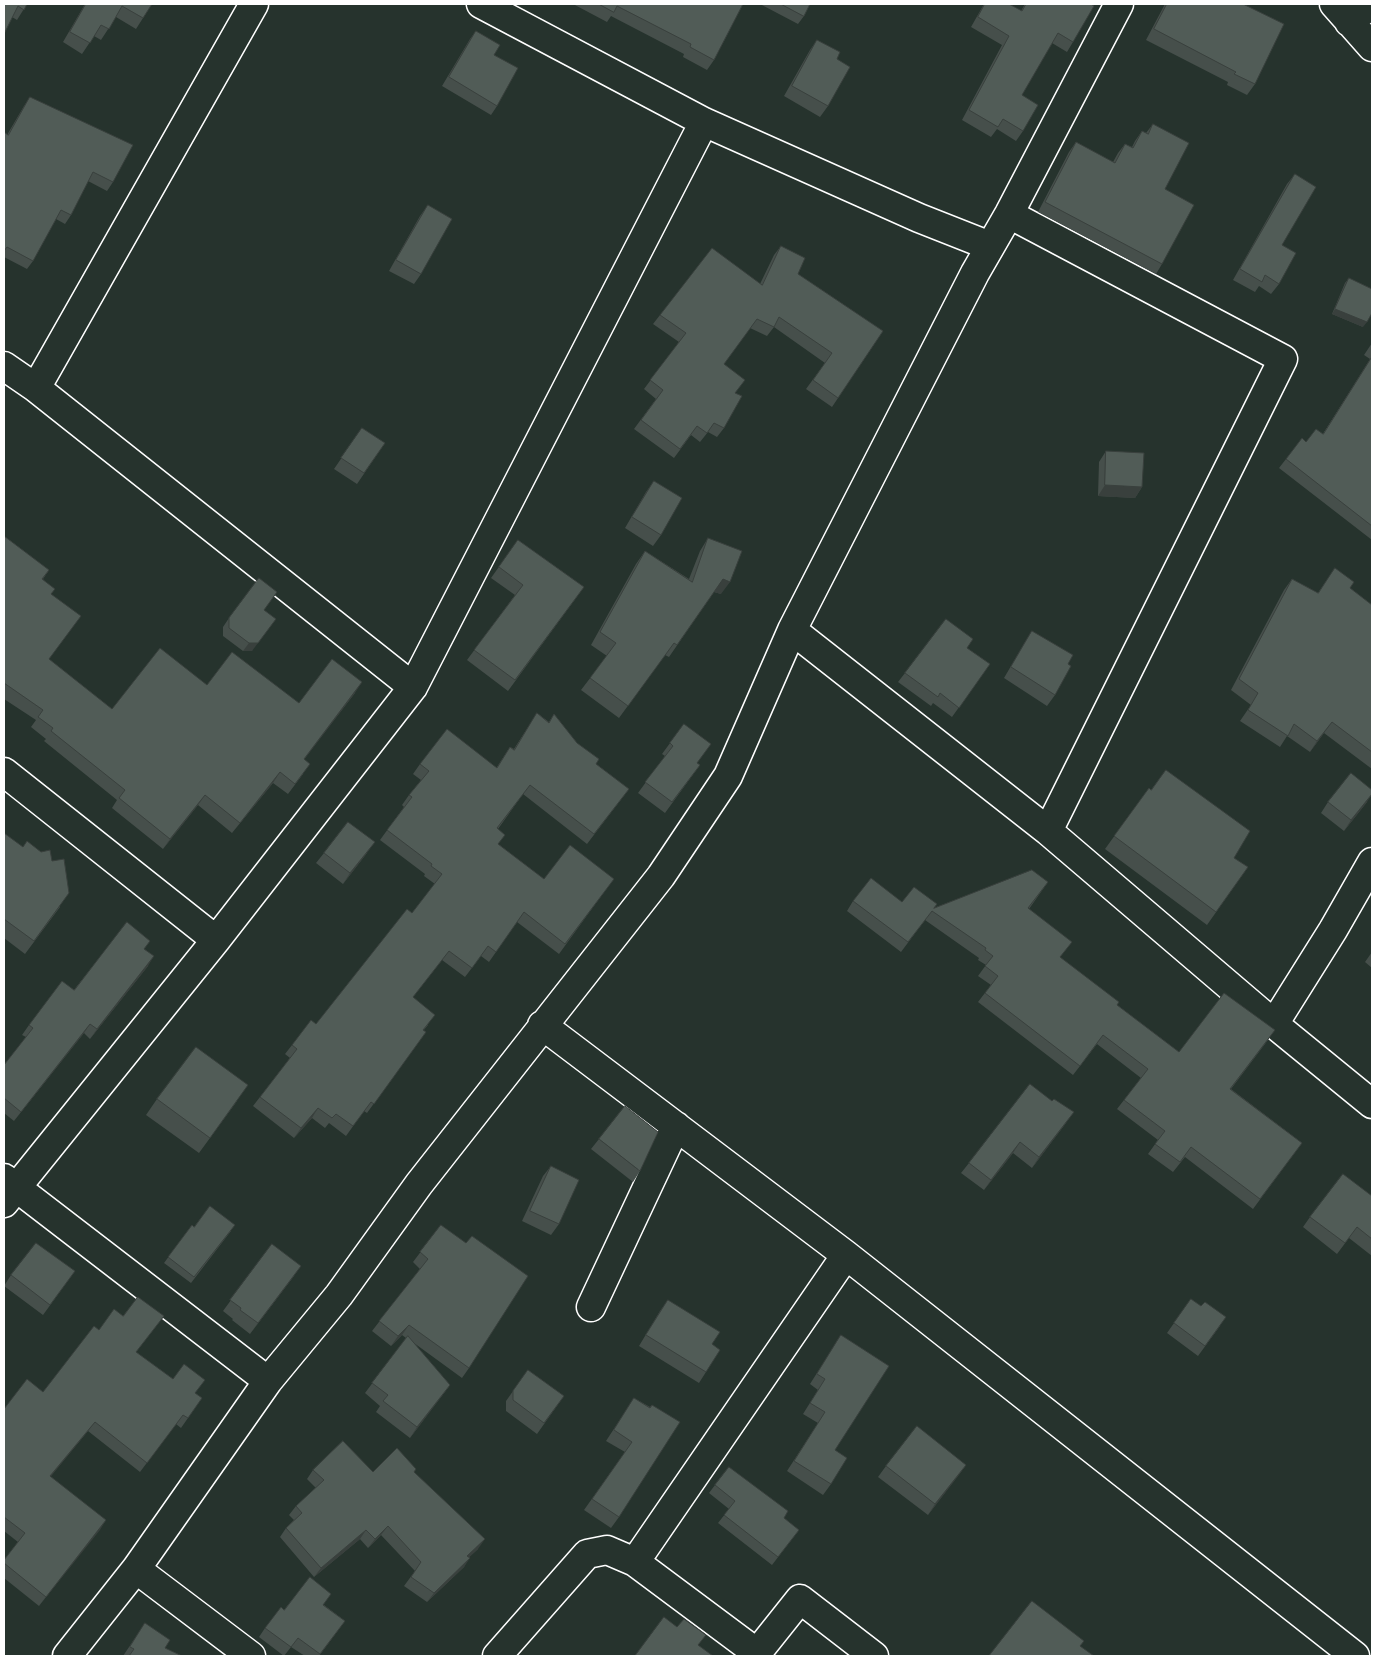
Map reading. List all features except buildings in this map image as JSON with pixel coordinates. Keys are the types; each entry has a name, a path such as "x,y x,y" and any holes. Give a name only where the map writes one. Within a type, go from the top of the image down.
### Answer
{"street":[{"path":"36,388 254,4"},
{"path":"481,4 704,122 919,218 990,246"},
{"path":"67,1656 136,1569 268,1381 339,1294 419,1184 542,1025 661,876 728,776 792,630 990,246 1009,214 1119,4"},
{"path":"1372,4 1342,13 1372,47"},
{"path":"268,1381 8,1189 216,940 413,687 704,122"},
{"path":"1009,214 1283,359 1048,831"},
{"path":"4,366 36,388 413,687"},
{"path":"792,630 1048,831 1274,1024 1372,1104"},
{"path":"4,772 216,940"},
{"path":"1274,1024 1319,954 1372,862"},
{"path":"542,1025 846,1255 1355,1656"},
{"path":"592,1307 676,1126"},
{"path":"635,1562 846,1255"},
{"path":"497,1656 587,1554 607,1550 635,1562 757,1653 800,1599 874,1656"},
{"path":"136,1569 251,1656"}]}
